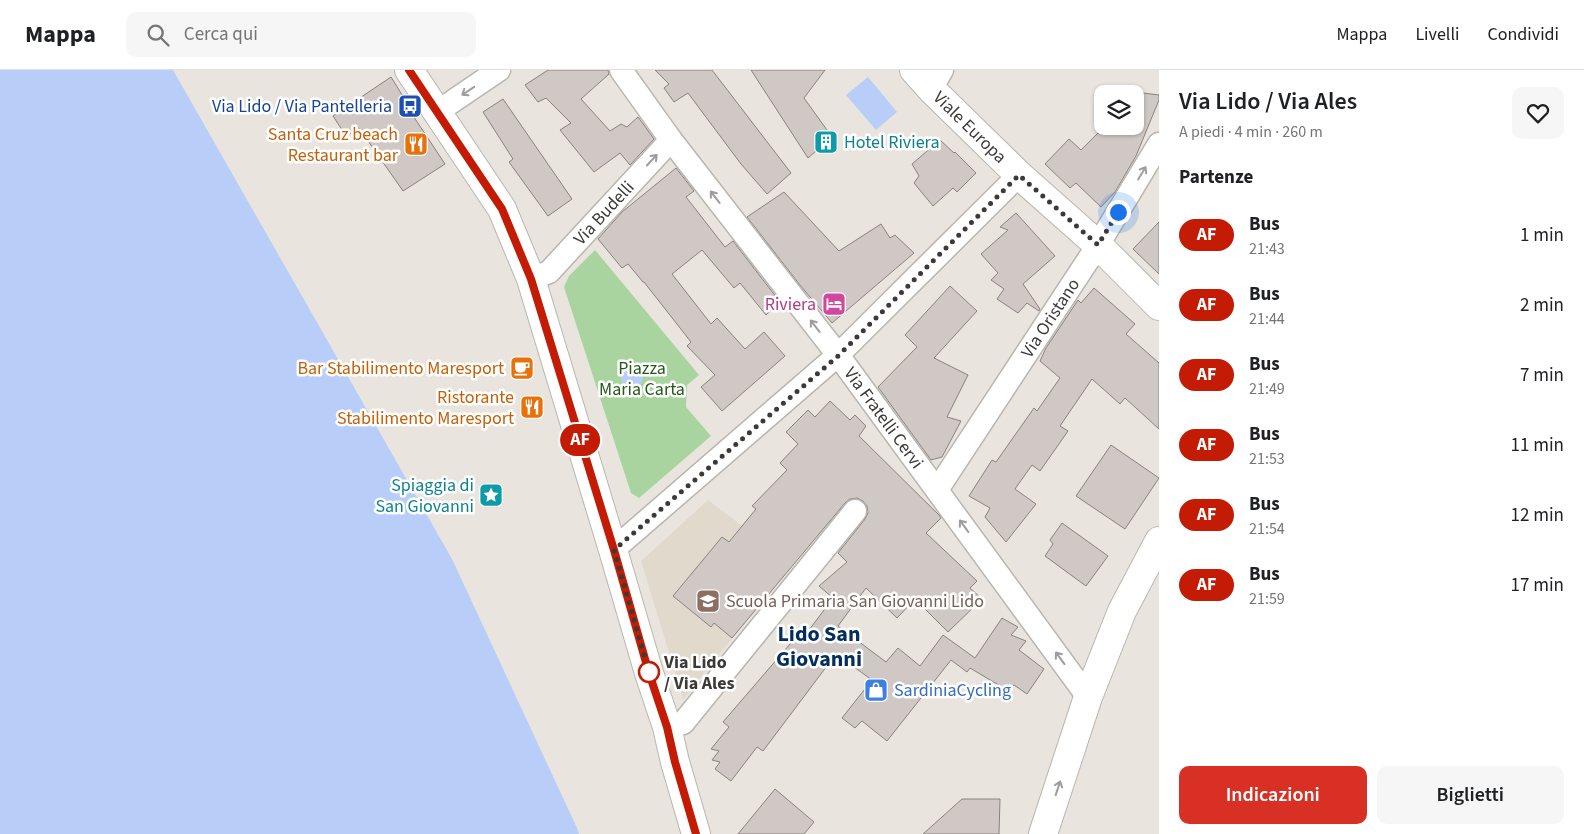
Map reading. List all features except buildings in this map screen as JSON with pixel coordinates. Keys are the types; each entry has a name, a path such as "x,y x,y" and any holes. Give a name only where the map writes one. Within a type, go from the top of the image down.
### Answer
{"street":[{"path":"408,70 502,209 531,279 614,550 649,673 667,727 696,834"},
{"path":"437,112 499,70"},
{"name":"Via Fratelli Cervi","path":"621,70 671,140 838,356 938,490 1088,697"},
{"name":"Viale Europa","path":"929,76 1019,175 1098,245 1159,306"},
{"name":"Via Budelli","path":"531,279 549,272 671,140"},
{"name":"Via Oristano","path":"938,490 1098,245 1159,144"},
{"path":"614,550 838,356 1019,175"},
{"path":"667,727 683,723 855,511"},
{"path":"1043,834 1088,697 1122,611 1159,541"}],"shaded area":[{"name":"Scuola Primaria San Giovanni Lido","path":"708,500 793,564 683,699 641,561"}],"green space":[{"name":"Piazza Maria Carta","path":"595,250 699,375 687,385 686,407 711,436 639,498 631,493 564,287 569,276"}],"water":[{"path":"0,70 173,70 452,559 579,834 0,834"},
{"path":"868,77 897,112 876,130 846,95"},
{"path":"628,366 636,366 643,373 643,381 636,388 628,388 621,381 621,373"}],"bus line":[{"name":"AF","path":"409,70 502,209 531,279 614,550 649,673 667,727 696,834"}],"place":[{"name":"Via Lido / Via Pantelleria","path":"410,106"},
{"name":"Hotel Riviera","path":"826,142"},
{"name":"Santa Cruz beach Restaurant bar","path":"416,144"},
{"name":"Riviera","path":"834,304"},
{"name":"Bar Stabilimento Maresport","path":"522,368"},
{"name":"Ristorante Stabilimento Maresport","path":"532,407"},
{"name":"Spiaggia di San Giovanni","path":"491,495"},
{"name":"Scuola Primaria San Giovanni Lido","path":"708,601"},
{"name":"Via Lido / Via Ales","path":"649,672"},
{"name":"SardiniaCycling","path":"876,690"}],"district":[{"name":"Lido San Giovanni","path":"819,646"}],"route":[{"path":"649,672 614,550 838,356 1019,175 1098,245 1118,212"}]}
